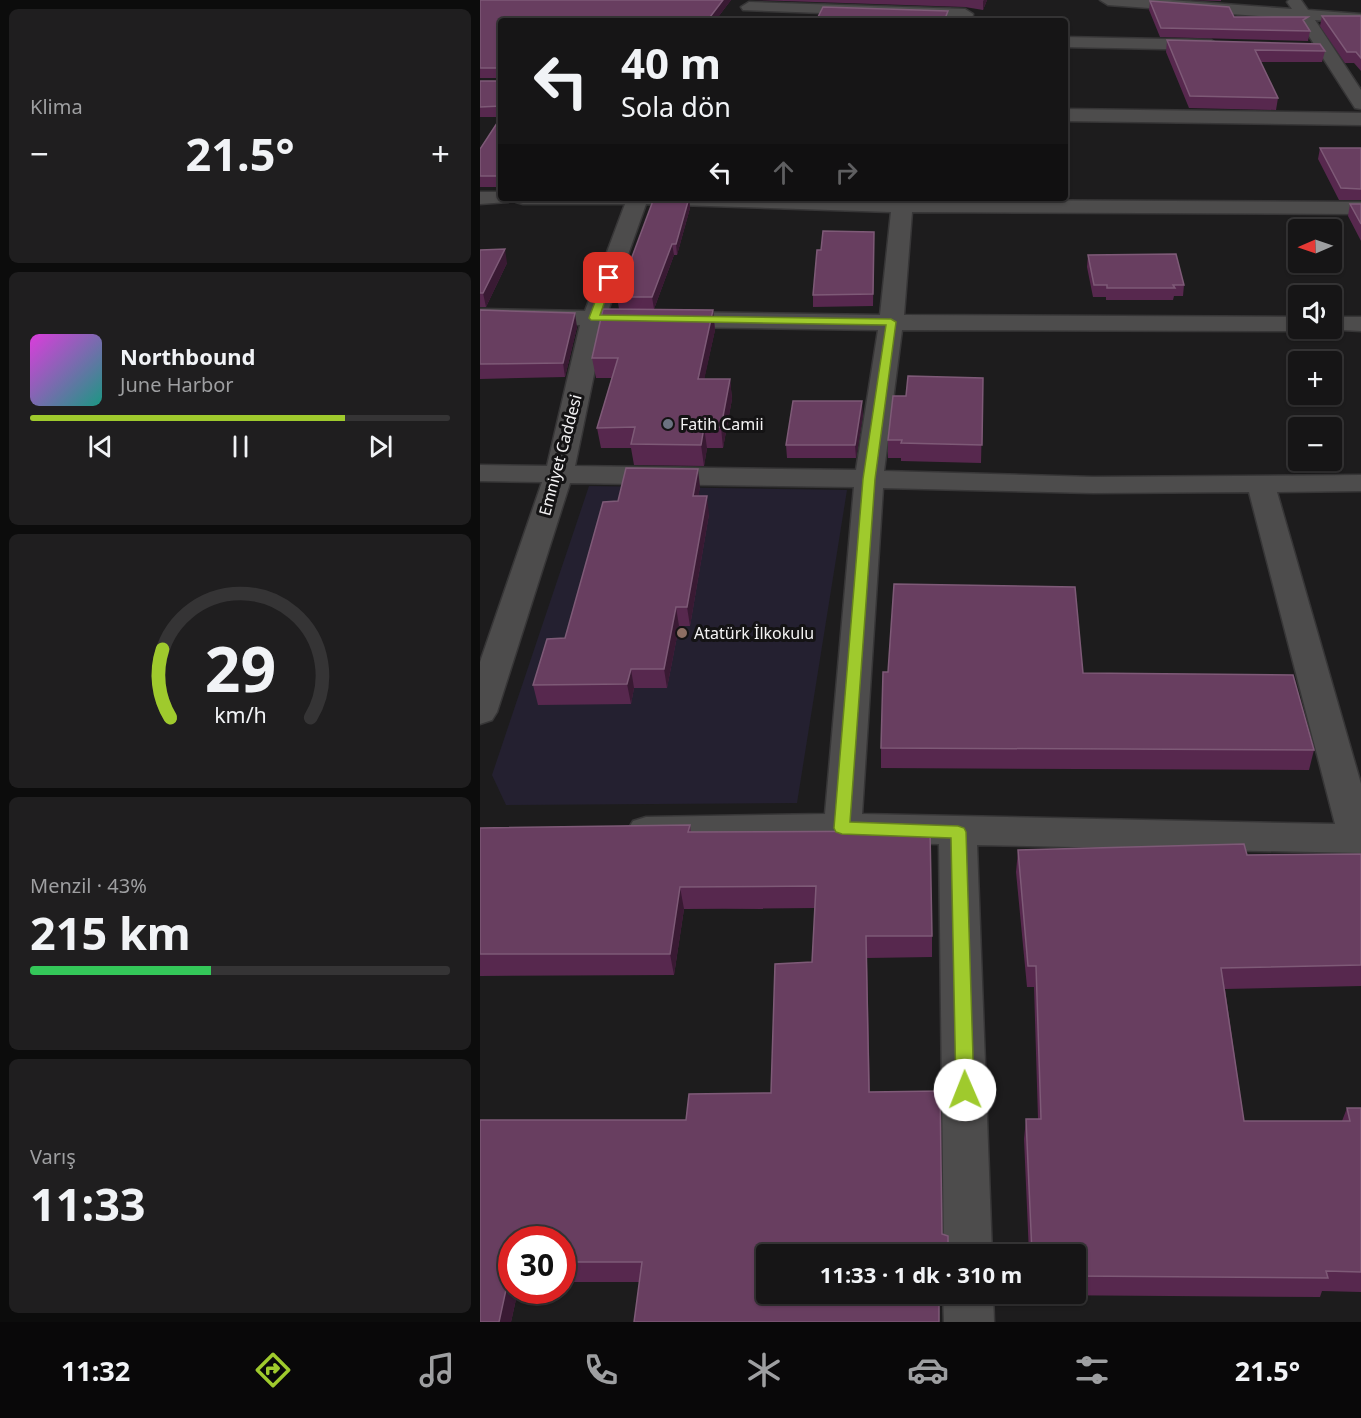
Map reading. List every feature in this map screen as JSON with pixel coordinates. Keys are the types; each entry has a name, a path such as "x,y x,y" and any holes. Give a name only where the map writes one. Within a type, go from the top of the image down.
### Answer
{"street":[{"path":"1108,0 1298,7 1361,18"},
{"path":"740,18 751,3 966,14 965,18"},
{"path":"1298,7 1361,104"},
{"path":"1068,42 1233,46"},
{"path":"1305,48 1324,48"},
{"path":"1068,115 1361,119"},
{"path":"480,198 498,198"},
{"name":"Emniyet Caddesi","path":"480,712 559,474 594,318 637,201"},
{"path":"837,201 1361,208"},
{"path":"842,828 869,479 891,322 903,202"},
{"path":"480,316 891,322 1288,324"},
{"path":"1342,324 1361,324"},
{"path":"480,473 1093,485 1361,483"},
{"path":"608,831 842,828 1359,839 1260,482"},
{"path":"958,832 968,1244"},
{"path":"968,1304 969,1322"}],"shaded area":[{"name":"Atatürk İlkokulu","path":"589,486 847,490 797,803 506,805 492,775"}],"building":[{"path":"480,0 723,0 709,18 498,18 498,68 480,68"},
{"path":"1150,1 1229,7 1234,17 1308,17 1303,20 1310,31 1161,28"},
{"path":"823,7 948,11 945,18 818,18"},
{"path":"1322,16 1361,16 1361,58 1356,52 1347,52"},
{"path":"1167,40 1320,44 1325,51 1255,50 1278,98 1190,96"},
{"path":"480,81 498,81 498,106 480,107"},
{"path":"498,122 498,176 480,176 480,149"},
{"path":"1320,148 1361,148 1361,189 1341,188"},
{"path":"653,201 688,201 676,244 672,244 652,297 617,297"},
{"path":"1350,204 1361,204 1361,224"},
{"path":"823,231 874,232 873,294 813,295 817,250 821,250"},
{"path":"505,249 483,293 480,293 480,250"},
{"path":"1176,254 1184,285 1173,285 1175,288 1107,288 1107,285 1094,285 1088,255"},
{"path":"603,309 713,310 698,379 730,379 721,427 704,427 701,445 631,444 635,427 597,428 618,358 592,358"},
{"path":"480,310 575,313 563,363 480,364"},
{"path":"908,376 983,378 982,445 901,443 902,440 888,440 893,396 906,396"},
{"path":"793,401 862,401 855,445 786,445"},
{"path":"626,468 698,469 693,496 707,496 687,607 676,607 664,669 631,669 627,684 533,685 547,639 565,638 603,502 618,501"},
{"path":"894,584 1075,587 1083,673 1293,675 1314,750 881,748 883,672 888,672"},
{"path":"690,825 688,832 930,831 932,936 866,936 869,1092 940,1091 942,1234 948,1236 948,1244 756,1244 756,1304 939,1304 939,1322 634,1322 642,1262 576,1262 576,1226 498,1226 498,1304 503,1304 499,1322 480,1322 480,1120 686,1120 689,1094 771,1093 775,964 812,962 816,886 680,887 670,954 480,954 480,828"},
{"path":"1244,844 1247,855 1361,854 1361,965 1221,968 1244,1121 1350,1121 1347,1108 1361,1108 1361,1272 1326,1271 1328,1278 1086,1276 1086,1244 1032,1244 1026,1119 1041,1119 1036,966 1028,966 1018,850"}],"place":[{"name":"Fatih Camii","path":"668,424"},
{"name":"Atatürk İlkokulu","path":"682,633"}],"route":[{"path":"609,278 594,318 891,322 869,479 842,828 958,832 965,1090"}]}
